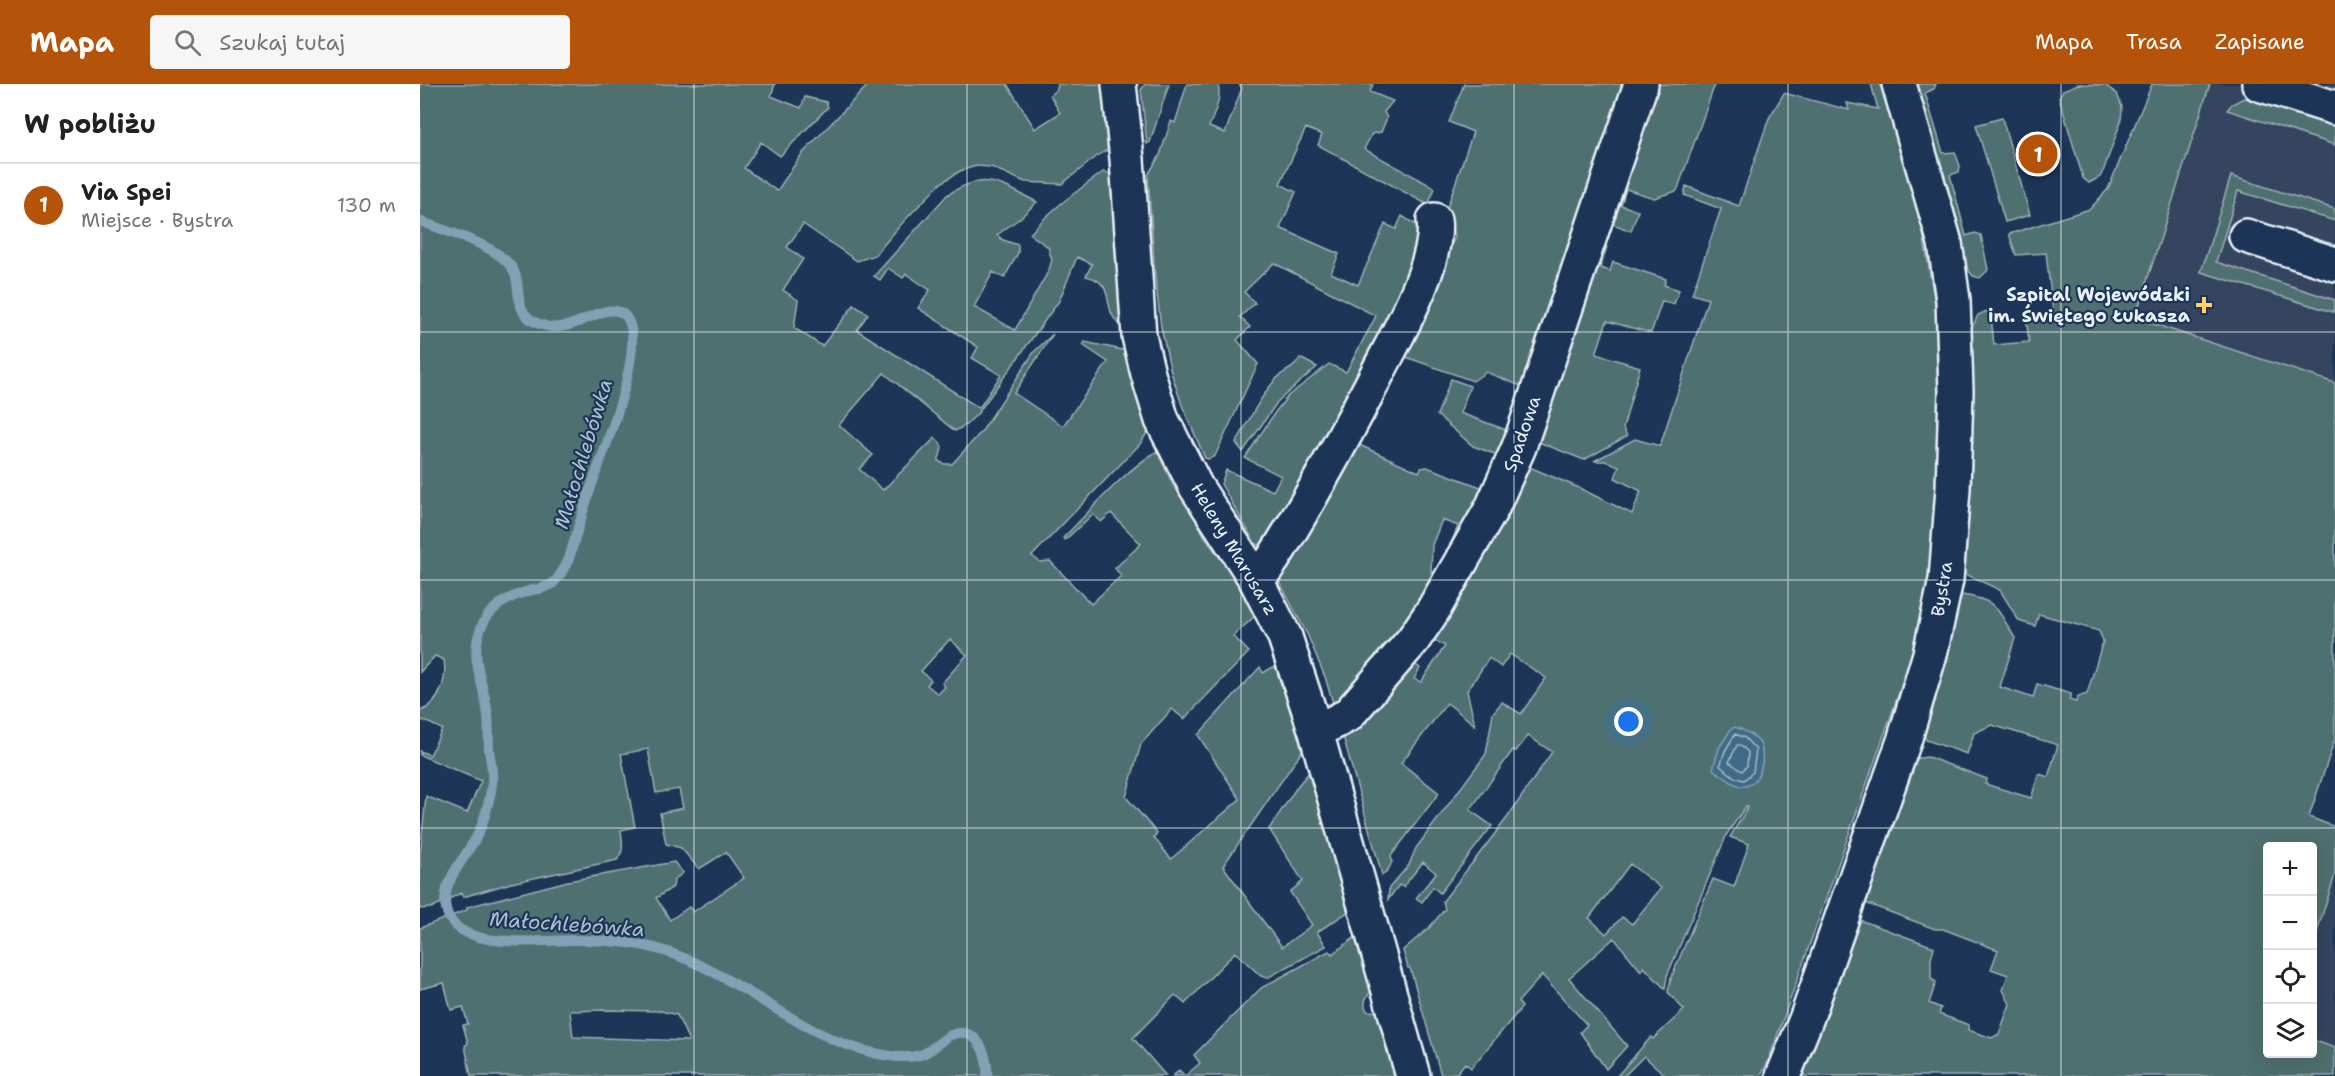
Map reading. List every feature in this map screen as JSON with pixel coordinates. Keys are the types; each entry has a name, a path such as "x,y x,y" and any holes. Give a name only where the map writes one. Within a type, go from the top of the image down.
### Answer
{"street":[{"name":"Heleny Marusarz","path":"1119,84 1127,159 1139,336 1148,374 1162,420 1196,487 1255,578 1285,637 1316,732 1413,1076"},
{"name":"Spadowa","path":"1316,732 1348,715 1413,640 1432,612 1492,508 1519,447 1641,84"},
{"name":"Bystra","path":"1783,1076 1807,1017 1904,741 1930,654 1946,580 1953,489 1956,391 1953,300 1945,243 1899,84"},
{"path":"2259,84 2335,108"},
{"path":"1255,578 1273,559 1329,465 1405,319 1433,247 1436,232 1434,220"},
{"path":"2246,236 2335,264"}],"shaded area":[{"name":"Szpital Wojewódzki im. Świętego Łukasza","path":"2163,84 2335,84 2335,463 2067,386"},
{"path":"2335,875 2335,1048 2317,1041 2317,929"}],"green space":[{"path":"420,84 775,84 771,96 801,108 805,97 826,102 828,107 780,156 761,142 744,168 777,191 802,154 869,84 1007,84 1035,129 1060,113 1050,95 1057,89 1058,84 1105,84 1112,138 1109,149 1062,184 1025,182 991,167 976,166 960,171 941,183 875,255 857,261 803,224 787,247 803,259 783,290 798,300 794,328 822,346 854,305 868,314 857,330 979,408 1001,375 972,358 978,347 918,308 930,290 906,274 903,278 888,268 880,280 874,276 947,195 960,187 982,181 1002,185 1037,202 997,235 1003,240 1018,245 1018,253 1004,278 993,272 974,307 1015,330 1049,270 1052,260 1048,247 1030,234 1055,209 1103,172 1113,174 1122,326 1111,313 1106,291 1102,285 1086,276 1092,264 1077,257 1059,301 978,413 966,425 955,431 884,373 839,425 873,455 859,469 883,490 935,438 942,448 938,461 952,464 982,431 1034,352 1053,334 1014,393 1063,426 1108,362 1083,345 1085,342 1127,351 1149,430 1140,444 1032,556 1040,562 1050,561 1091,604 1121,576 1115,568 1141,544 1111,513 1101,522 1093,514 1065,540 1063,538 1119,481 1157,451 1174,487 1181,490 1206,539 1239,583 1256,615 1233,636 1249,652 1184,719 1172,709 1141,744 1126,797 1157,833 1154,838 1171,859 1240,799 1198,735 1260,667 1263,673 1273,667 1281,669 1307,744 1223,866 1282,947 1312,925 1290,892 1303,881 1269,829 1311,770 1351,910 1317,932 1326,946 1267,978 1261,976 1235,952 1185,1004 1175,995 1133,1038 1166,1076 471,1076 465,1046 468,1043 463,1025 468,1024 463,1007 451,1010 444,983 420,989 420,928 467,910 467,907 568,881 674,862 683,873 674,880 673,887 656,898 670,920 689,907 693,912 744,878 726,852 699,869 681,848 666,844 660,813 683,808 679,789 656,793 648,749 621,754 635,827 621,830 622,849 617,860 511,883 463,897 461,893 431,908 420,909 420,855 426,796 467,813 481,781 420,755 420,751 430,755 442,729 420,719 420,711 433,703 441,690 444,660 435,656 420,672","holes":["950,639 967,655 942,683 945,687 938,694 927,685 931,680 921,671","570,1011 661,1011 677,1015 689,1041 573,1037"]},
{"path":"1145,84 1169,84 1150,142 1147,144 1141,90"},
{"path":"1187,84 1218,84 1218,101 1209,127 1225,133 1242,88 1239,84 1373,84 1370,92 1393,101 1384,112 1387,118 1381,132 1372,134 1364,149 1435,188 1428,205 1318,145 1322,135 1306,128 1280,184 1296,192 1280,228 1339,254 1331,273 1358,285 1385,224 1396,229 1402,216 1426,234 1385,342 1261,548 1255,543 1221,484 1226,470 1273,491 1281,476 1245,458 1288,396 1329,364 1346,372 1376,316 1274,263 1244,292 1255,303 1240,317 1250,327 1237,340 1258,364 1215,456 1205,458 1182,405 1171,372 1161,327 1148,175 1160,155 1171,121 1175,123"},
{"path":"1464,84 1636,84 1517,429 1491,494 1450,566 1447,564 1446,550 1448,551 1458,526 1442,520 1432,545 1431,573 1441,580 1410,634 1351,705 1333,703 1308,636 1276,575 1349,450 1355,443 1419,472 1421,468 1427,467 1486,489 1500,456 1473,446 1437,415 1451,379 1470,386 1460,413 1509,431 1526,388 1486,372 1473,381 1403,356 1374,421 1367,417 1366,412 1427,287 1442,243 1453,242 1455,237 1454,232 1445,226 1447,208 1473,132 1449,122"},
{"path":"1647,84 1715,84 1677,191 1654,198 1626,189 1621,205 1638,211 1631,231 1608,222"},
{"path":"1871,84 1883,84 1922,227 1938,322 1940,390 1933,537 1928,588 1910,662 1768,1062 1760,1076 1666,1076 1644,1056 1624,1076 1617,1076 1651,1037 1653,1039 1684,1010 1668,992 1671,978 1713,879 1734,887 1749,844 1730,837 1748,807 1746,806 1727,834 1667,976 1665,989 1644,967 1641,971 1614,938 1569,978 1627,1046 1606,1069 1580,1032 1587,1025 1542,975 1518,1002 1522,1007 1471,1068 1465,1063 1457,1073 1441,1075 1403,950 1428,929 1445,909 1443,901 1507,818 1552,752 1528,736 1516,751 1513,750 1470,810 1492,826 1440,893 1433,887 1422,902 1416,898 1436,873 1423,862 1403,887 1399,885 1388,900 1389,888 1409,865 1416,848 1486,754 1493,713 1502,702 1521,714 1546,678 1510,654 1501,667 1489,658 1467,691 1475,725 1447,703 1401,763 1439,793 1391,856 1392,862 1382,875 1343,736 1407,659 1420,668 1414,679 1421,682 1445,646 1425,635 1527,466 1632,514 1641,491 1615,478 1619,466 1605,461 1594,461 1635,439 1660,446 1708,299 1692,294 1721,209 1684,195 1686,186 1739,206 1769,118 1784,93 1849,110 1847,103 1878,109","holes":["1630,864 1661,888 1632,924 1622,917 1606,934 1589,918"]},
{"path":"1914,84 1936,84 1934,89 1925,93 1943,153 1955,152 1960,166 1959,172 1950,175 1966,236 1975,233 1981,235 1988,270 1980,278 1973,276 1964,265"},
{"path":"2078,84 2105,85 2117,94 2122,107 2121,121 2104,169 2100,177 2089,183 2083,178 2059,97 2063,90"},
{"path":"2152,84 2210,84 2135,318 2335,383 2335,739 2309,817 2335,827 2335,875 2317,931 2317,842 2263,842 2263,1058 2317,1058 2317,1041 2335,1048 2335,1076 1802,1076 1839,978 1838,970 1857,919 1934,947 1931,959 1931,979 1936,982 1929,1003 1941,1008 1939,1014 1969,1025 1968,1030 1992,1038 1999,1034 2010,1004 2003,990 2008,975 1991,969 1998,950 1863,902 1912,759 1928,757 1987,779 1985,784 2031,798 2039,774 2048,777 2058,745 1992,725 1974,733 1967,754 1926,740 1922,730 1948,651 1961,595 1982,599 1995,607 2015,638 2000,687 2033,698 2037,684 2071,694 2069,700 2076,702 2078,697 2087,694 2103,641 2099,631 2039,614 2035,626 2019,621 2000,590 1963,573 1972,435 1971,330 1978,315 1987,311 1991,316 1994,345 2029,342 2026,315 2053,313 2046,253 2016,255 2009,234 2090,209 2108,189"},
{"path":"2244,98 2335,124 2335,145 2227,110 2232,104"},
{"path":"2002,118 2030,215 2005,222 1976,125"},
{"path":"2231,176 2335,209 2335,221 2238,191 2216,262 2335,300 2333,312 2201,272"},
{"path":"1600,244 1607,247 1600,268 1610,271 1613,262 1666,279 1664,285 1679,290 1674,304 1662,301 1651,333 1607,321 1596,354 1640,367 1623,428 1627,436 1584,460 1536,441"},
{"path":"1300,358 1317,367 1278,401 1243,452 1236,443 1259,402 1276,379 1295,365"},
{"path":"1360,934 1376,986 1367,997 1365,1007 1367,1011 1383,1012 1400,1076 1185,1076 1200,1063 1194,1055 1261,988 1329,951 1332,954"},
{"path":"1179,1070 1185,1076 1173,1076"}],"water":[{"path":"1735,727 1757,739 1761,747 1762,761 1759,774 1751,784 1745,786 1739,786 1713,769 1719,748 1731,729"}],"waterway":[{"name":"Małochlebówka","path":"420,221 480,244 502,257 514,272 522,309 533,321 546,326 559,327 571,325 611,310 620,312 629,323 632,341 624,390 569,559 560,576 552,584 516,595 501,603 489,614 481,628 476,649 488,714 492,786 484,820 448,886 445,897 450,919 460,929 489,939 526,942 608,941 641,945 672,953 730,981 814,1030 843,1044 874,1053 897,1057 915,1056 928,1051 951,1035 968,1034 980,1044 986,1060 987,1076"}],"place":[{"name":"Via Spei","path":"2038,154"},
{"name":"Szpital Wojewódzki im. Świętego Łukasza","path":"2204,305"}]}
